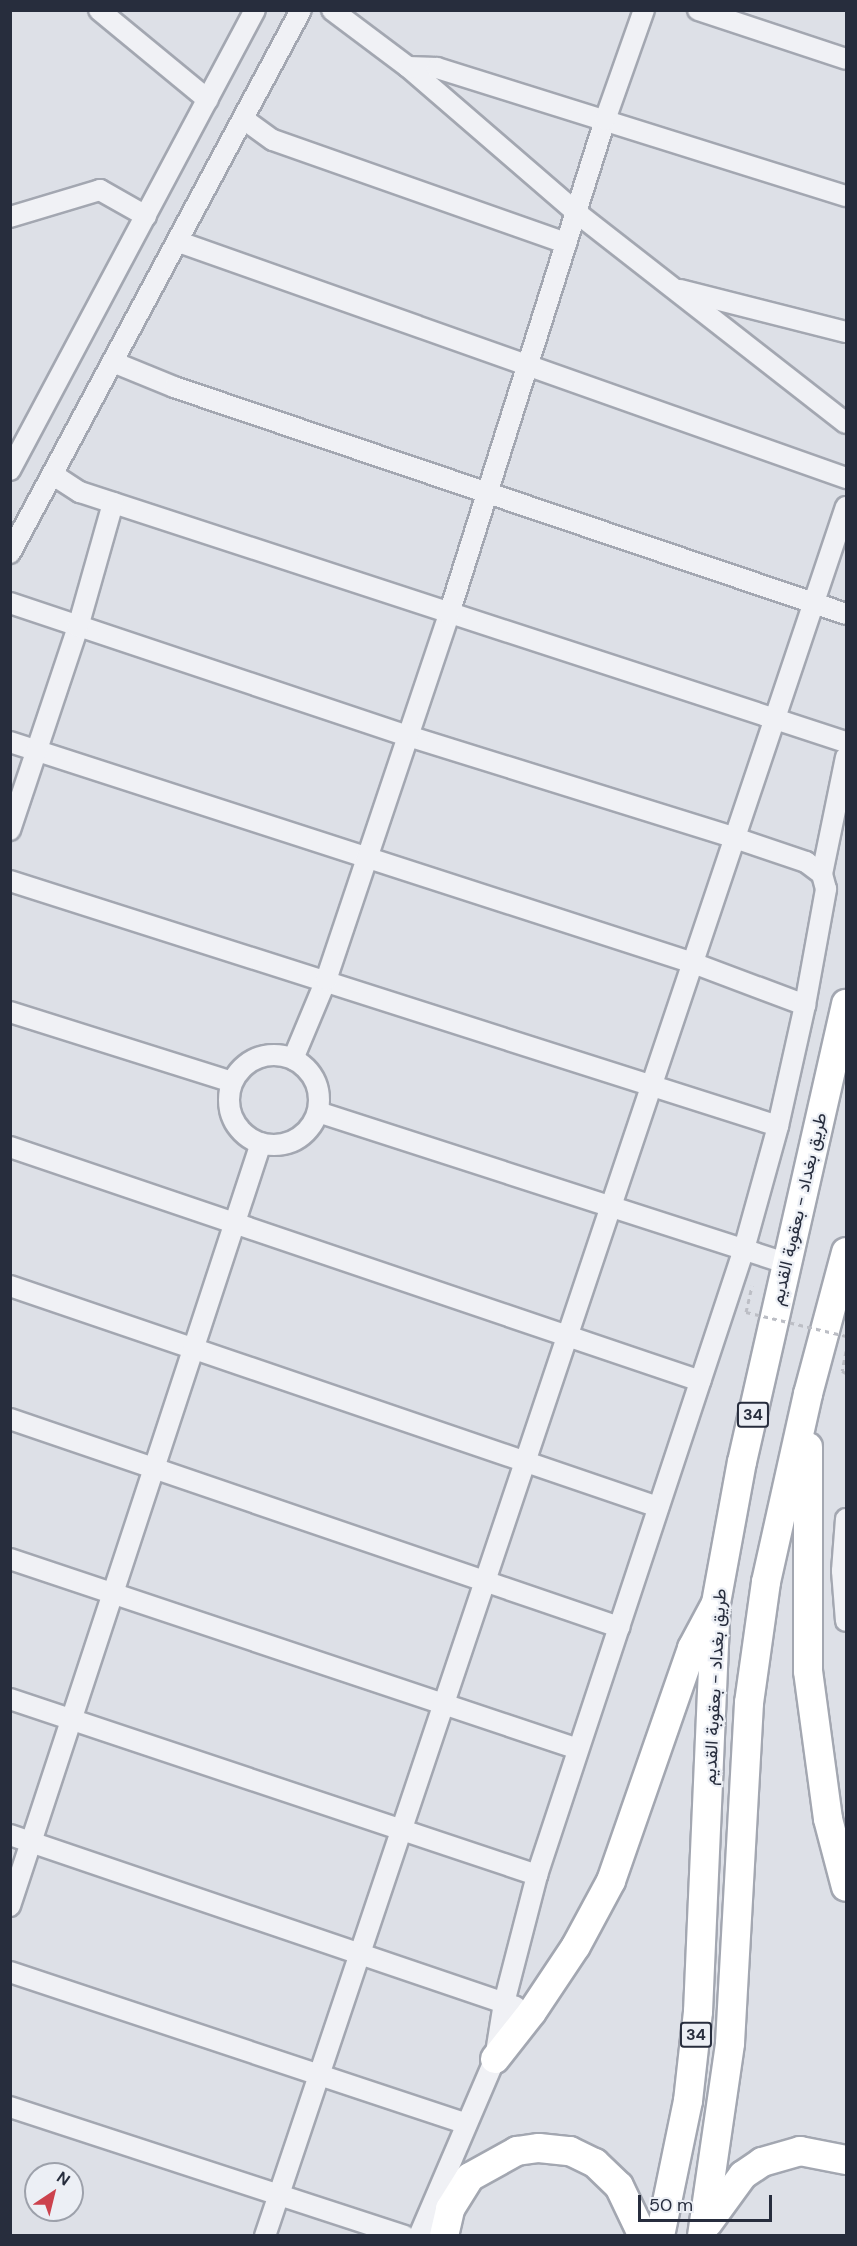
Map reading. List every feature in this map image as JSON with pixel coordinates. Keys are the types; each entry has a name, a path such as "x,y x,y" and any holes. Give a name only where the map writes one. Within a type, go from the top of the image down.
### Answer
{"highway":[{"name":"طريق بغداد - بعقوبة القديم","path":"660,2235 688,2101 698,2012 716,1603 786,1263 846,1004"},
{"name":"طريق بغداد - بعقوبة القديم","path":"702,2234 730,2043 749,1703 766,1582 808,1394 846,1252"},
{"path":"808,1394 808,1671 828,1818 846,1887"},
{"path":"495,2060 532,2012 576,1946 611,1881 692,1648 716,1603"},
{"path":"444,2235 450,2209 470,2177 517,2151 539,2148 570,2151 595,2163 619,2186 643,2235"},
{"path":"702,2234 723,2198 743,2175 762,2162 800,2151 846,2160"}],"street":[{"path":"99,10 208,100"},
{"path":"10,470 17,441 146,216 255,10"},
{"path":"10,553 55,476 113,362 301,10"},
{"path":"332,10 408,67 577,213 846,423"},
{"path":"293,1059 326,980 405,735 449,614 485,492 577,213 605,120 644,10"},
{"path":"698,10 846,59"},
{"path":"408,67 437,68 846,196"},
{"path":"244,120 273,140 566,243"},
{"path":"10,217 100,190 146,216"},
{"path":"179,242 526,367 846,478"},
{"path":"674,288 846,332"},
{"path":"113,362 174,387 846,614"},
{"path":"55,476 80,492 846,742"},
{"path":"10,830 78,627 113,503"},
{"path":"265,2235 568,1336 609,1206 652,1087 846,507"},
{"path":"10,603 405,735 735,838 806,862 822,874"},
{"path":"10,742 693,963 805,1005"},
{"path":"419,2235 495,2060 504,2003 537,1875 744,1249 778,1126 805,1005 826,889 822,874 846,757"},
{"path":"10,881 778,1126"},
{"path":"10,1012 232,1082"},
{"path":"279,1055 293,1059 304,1065 318,1087 318,1112 313,1123 296,1139 273,1145 261,1143 245,1134 233,1119 230,1107 232,1082 240,1070 258,1058 279,1055"},
{"path":"318,1112 786,1263"},
{"path":"10,1906 261,1143"},
{"path":"10,1147 700,1381"},
{"path":"10,1286 658,1507"},
{"path":"10,1419 619,1627"},
{"path":"846,1519 842,1571 846,1621"},
{"path":"10,1559 578,1749"},
{"path":"10,1699 537,1875"},
{"path":"10,1835 532,2012"},
{"path":"10,1972 466,2124"},
{"path":"10,2107 404,2235"}],"path":[{"path":"753,1287 746,1312 846,1336"},
{"path":"846,1351 842,1371 846,1373"}]}
